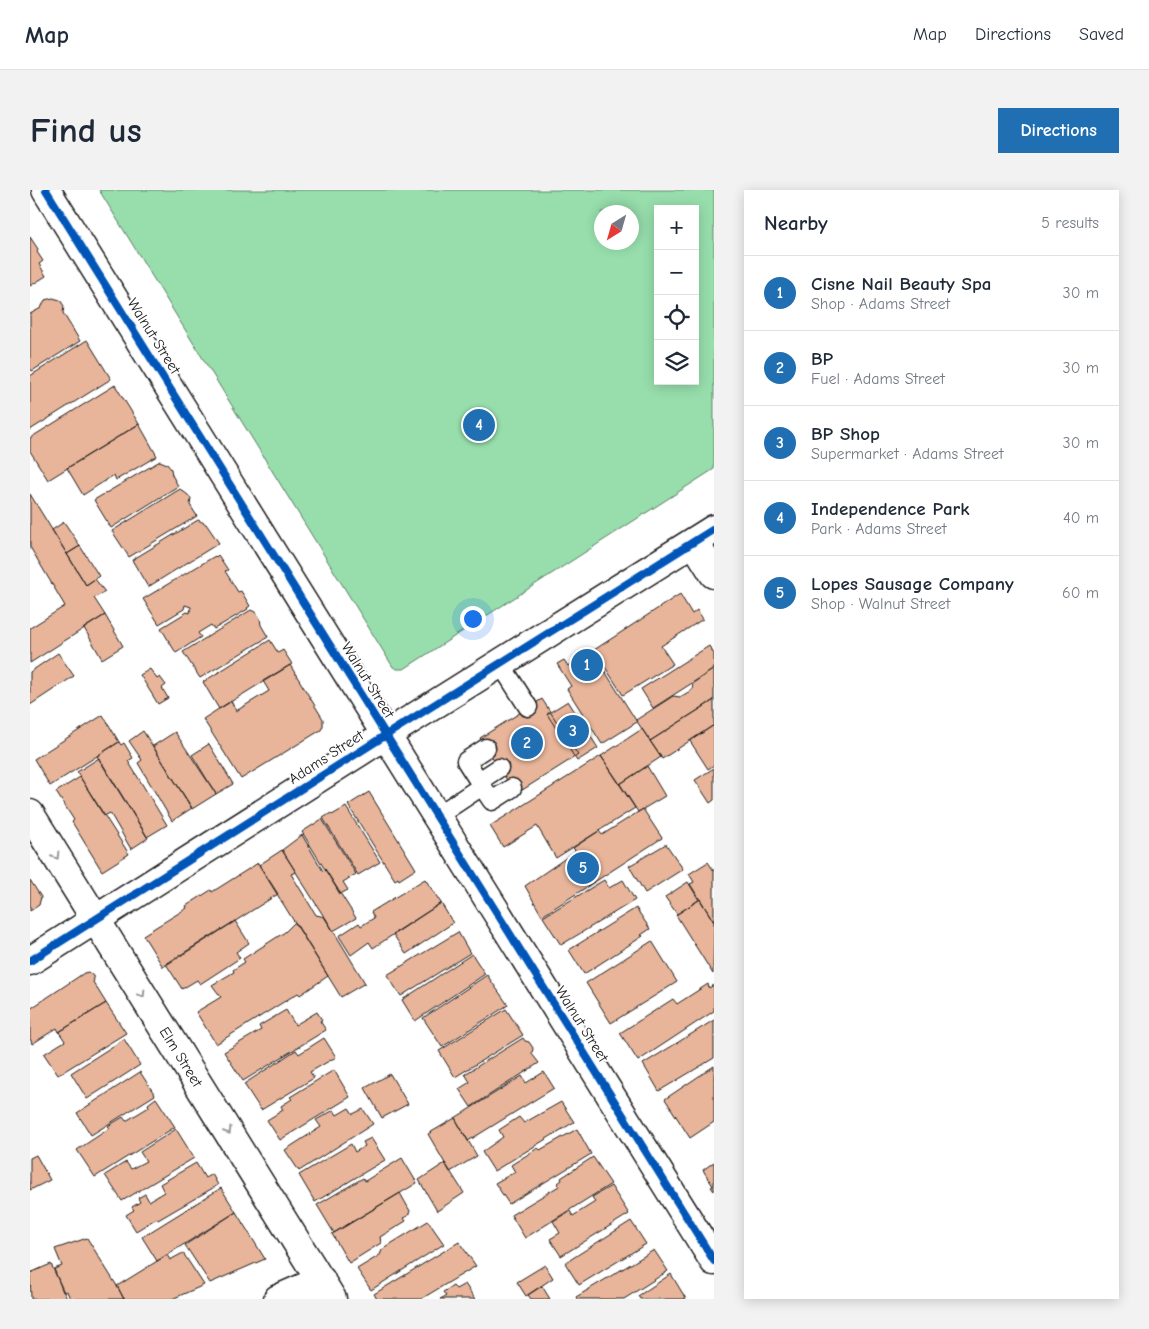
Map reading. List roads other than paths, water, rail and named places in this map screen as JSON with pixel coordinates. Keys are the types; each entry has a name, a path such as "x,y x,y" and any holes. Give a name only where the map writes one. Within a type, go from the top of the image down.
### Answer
{"street":[{"name":"Walnut Street","path":"46,190 714,1261"},
{"name":"Adams Street","path":"30,961 704,536"},
{"path":"704,536 714,574"},
{"name":"Elm Street","path":"30,814 327,1290"},
{"path":"278,1299 327,1290"}],"lane":[{"path":"500,663 528,708"},
{"path":"486,748 466,761 480,783 492,801 512,788"},
{"path":"437,816 499,768"}],"place":[{"name":"Independence Park","path":"479,425"},
{"name":"Cisne Nail Beauty Spa","path":"587,665"},
{"name":"BP Shop","path":"573,731"},
{"name":"BP","path":"527,743"},
{"name":"Lopes Sausage Company","path":"583,868"}]}
